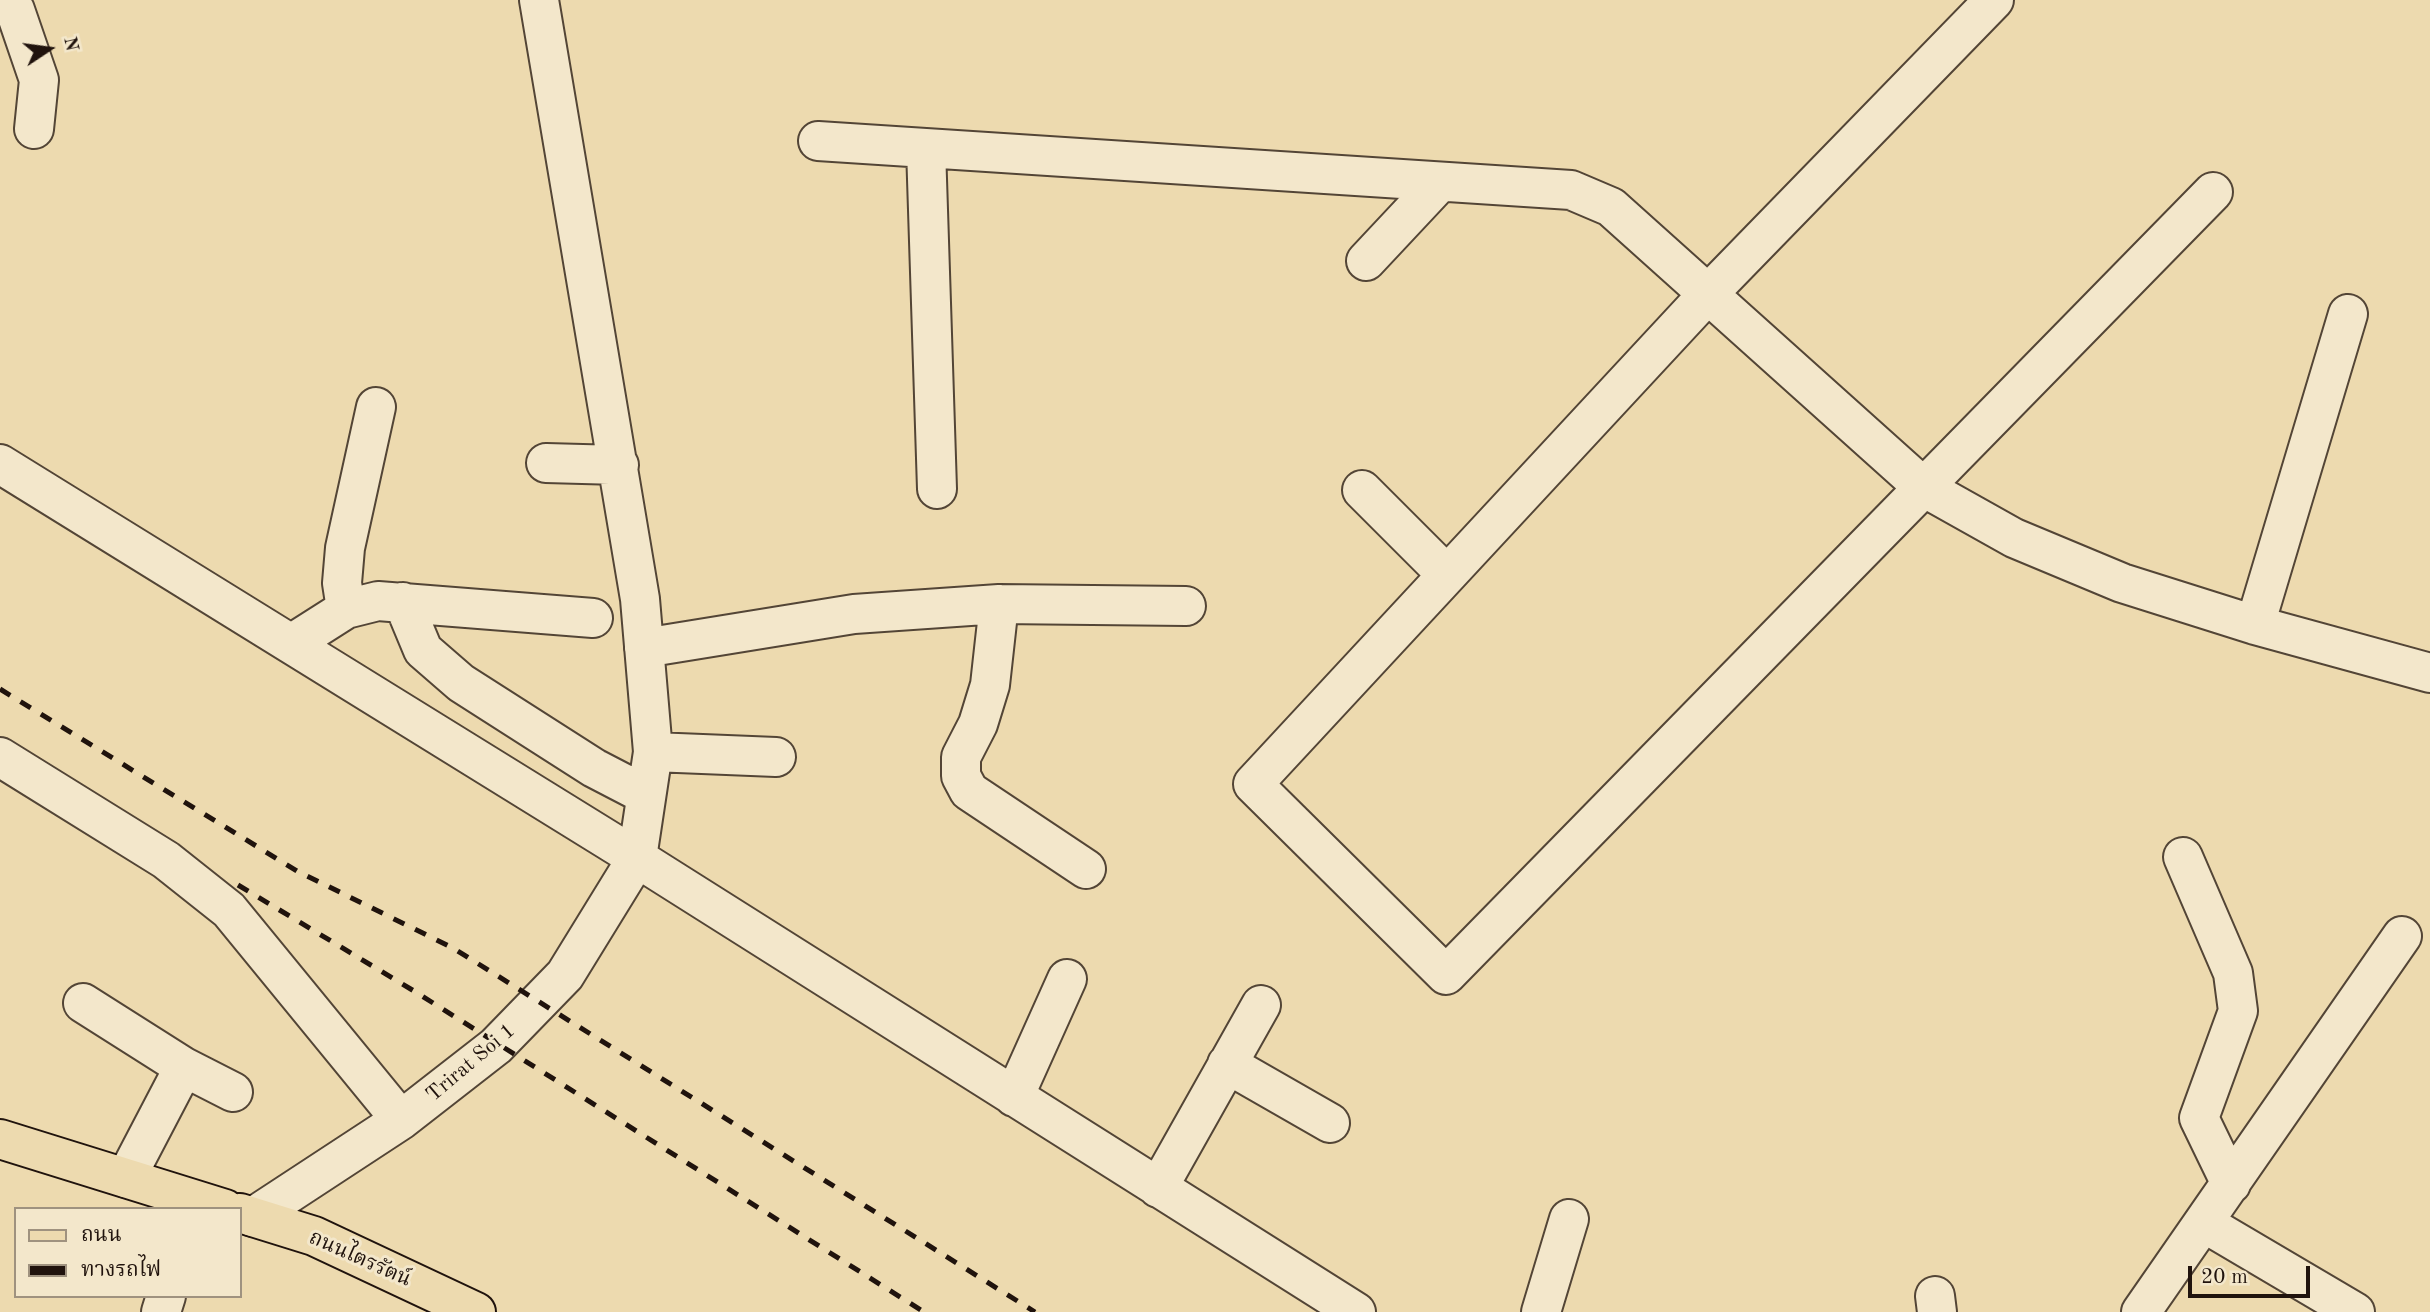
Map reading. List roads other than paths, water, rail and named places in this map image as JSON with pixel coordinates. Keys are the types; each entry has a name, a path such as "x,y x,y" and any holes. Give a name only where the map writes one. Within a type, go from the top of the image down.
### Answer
{"main road":[{"name":"ถนนไตรรัตน์","path":"0,1139 213,1207"},
{"name":"ถนนไตรรัตน์","path":"242,1216 314,1236 476,1312"}],"street":[{"path":"1,0 15,10 39,80 34,129"},
{"path":"539,0 640,599 653,752 637,858"},
{"path":"1994,0 1707,295 1253,784 1446,975 2213,192"},
{"path":"818,141 1571,190 1611,207 1923,486 2014,538 2122,583 2255,625 2430,673"},
{"path":"926,148 937,489"},
{"path":"1366,261 1440,182"},
{"path":"2255,625 2348,314"},
{"path":"346,608 342,583 345,548 376,407"},
{"path":"546,463 619,466"},
{"path":"0,464 637,858 1356,1312"},
{"path":"1362,490 1447,575"},
{"path":"291,644 346,608 377,601 593,618"},
{"path":"403,601 423,650 461,683 593,768 646,795"},
{"path":"644,649 854,614 999,604 1186,606"},
{"path":"999,604 990,685 978,724 961,757 961,776 969,791 1086,869"},
{"path":"653,752 776,757"},
{"path":"0,757 166,860 229,910 401,1120"},
{"path":"2183,857 2233,973 2238,1011 2199,1118 2231,1184"},
{"name":"Trirat Soi 1","path":"228,1207 401,1120 496,1046 565,975 637,858"},
{"path":"2141,1312 2402,936"},
{"path":"1014,1097 1067,979"},
{"path":"83,1003 184,1067 233,1092"},
{"path":"1158,1188 1261,1005"},
{"path":"1227,1064 1330,1123"},
{"path":"126,1178 184,1067"},
{"path":"1541,1312 1569,1219"},
{"path":"2204,1223 2355,1312"}],"railway":[{"path":"0,689 297,871 453,948 1035,1312"},
{"path":"238,885 414,991 924,1312"}]}
